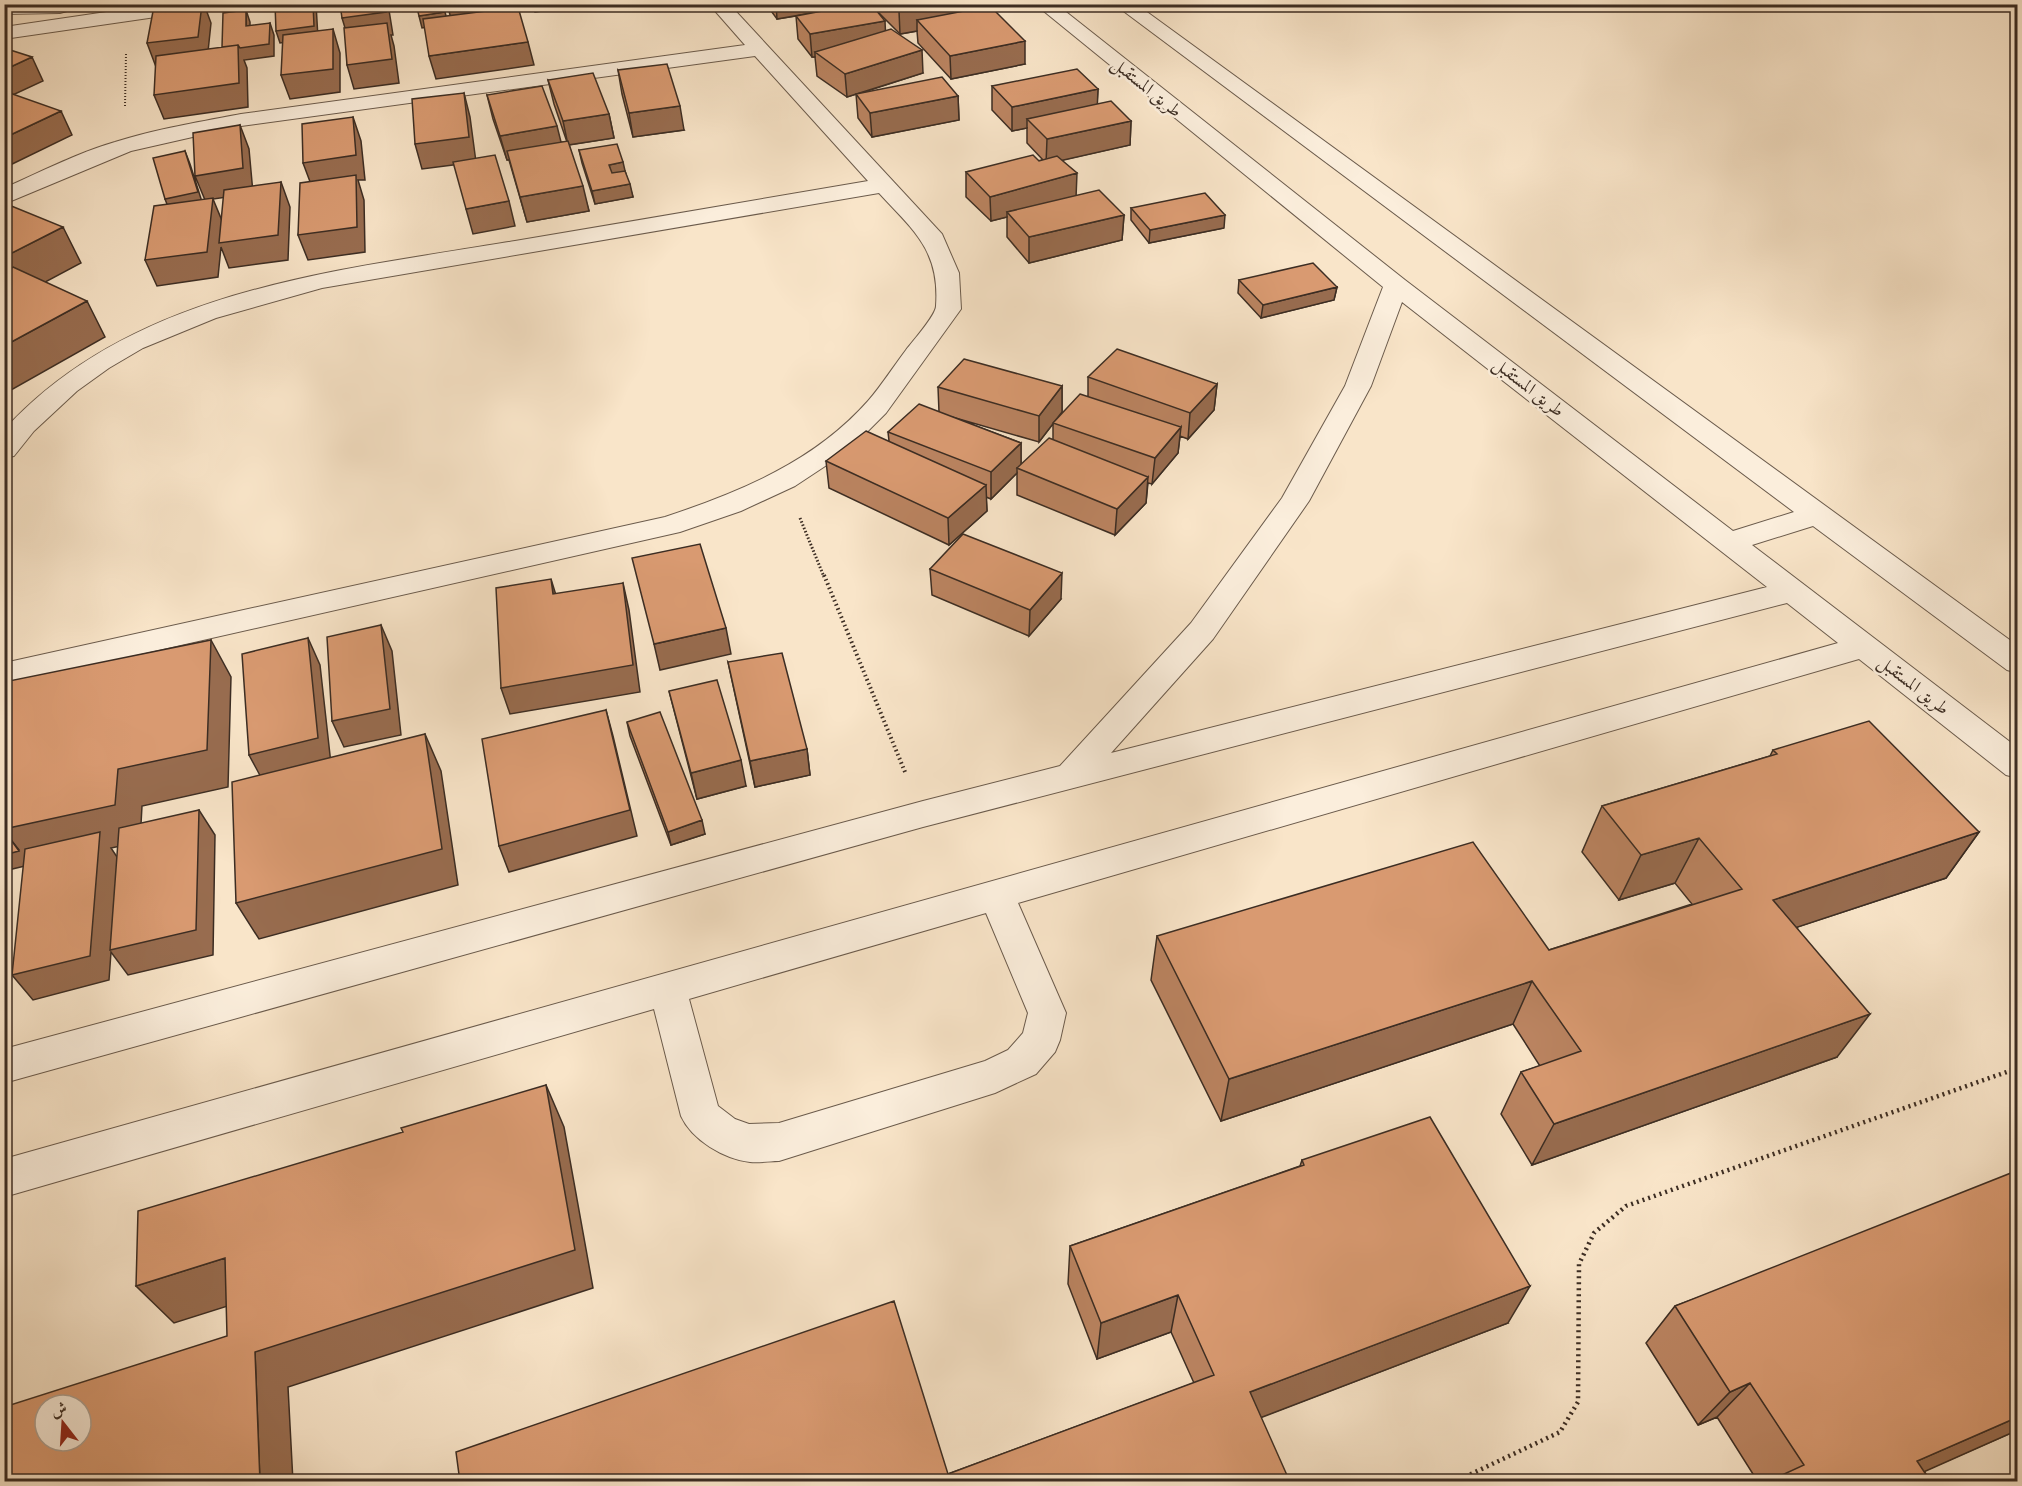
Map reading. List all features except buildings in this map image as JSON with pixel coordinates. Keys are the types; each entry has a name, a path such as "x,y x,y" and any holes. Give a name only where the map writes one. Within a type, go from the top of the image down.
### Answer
{"street":[{"path":"4,8 90,10 126,15 204,4"},
{"path":"4,674 670,525 731,505 785,480 838,445 877,407 950,309 946,273 934,239 718,4"},
{"name":"طريق المستقبل","path":"1044,4 1396,285 2018,766"},
{"path":"1123,4 2018,662"},
{"path":"4,33 90,10"},
{"path":"4,197 82,161 124,146 241,120 759,49"},
{"path":"4,450 11,439 56,394 114,354 179,321 250,297 322,281 884,185"},
{"path":"1072,775 1202,631 1295,501 1358,386 1396,285"},
{"path":"1730,542 1818,514"},
{"path":"4,1066 923,814 1793,591"},
{"path":"4,1178 1864,646"},
{"path":"668,988 701,1116 721,1133 749,1143 779,1142 995,1076 1022,1062 1041,1040 1047,1013 996,895"}],"path":[{"path":"124,146 126,15"},
{"path":"785,480 923,814"},
{"path":"1454,1482 1560,1432 1578,1402 1580,1264 1594,1233 1626,1206 2018,1068"}]}
